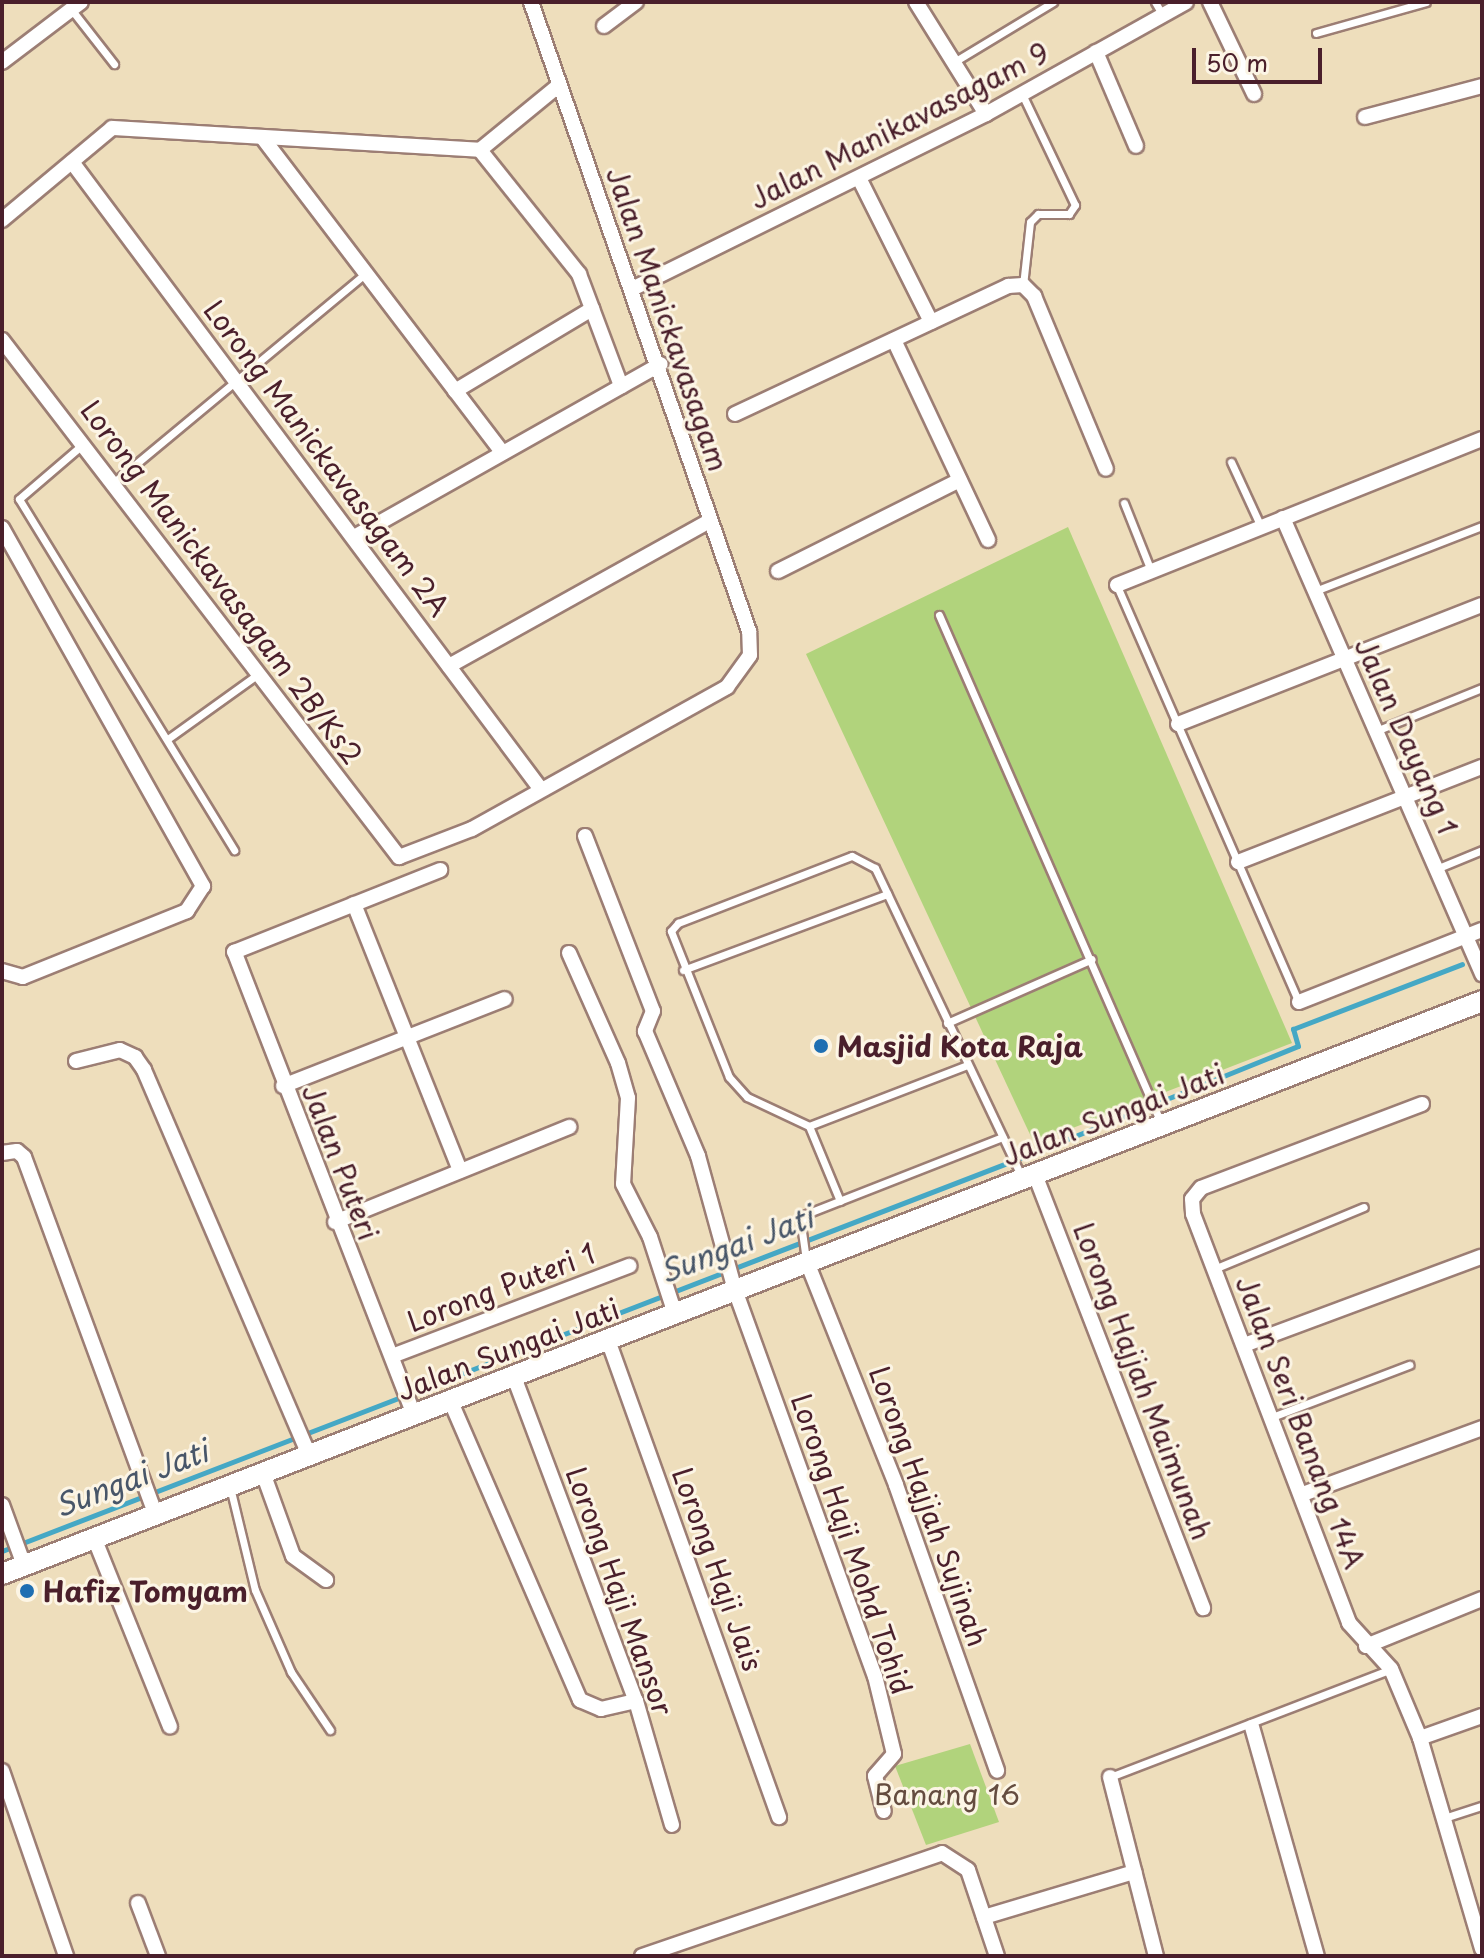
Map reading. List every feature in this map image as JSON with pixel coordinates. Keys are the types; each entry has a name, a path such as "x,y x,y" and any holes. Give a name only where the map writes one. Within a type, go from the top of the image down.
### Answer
{"main road":[{"name":"Jalan Sungai Jati","path":"2,1574 20,1554 95,1540 151,1503 230,1487 263,1473 304,1443 412,1410 451,1402 608,1340 671,1301 732,1277 805,1254 1159,1119 1482,1001"}],"street":[{"name":"Jalan Manickavasagam","path":"531,2 661,364 709,521 749,631 750,655 727,687 539,787"},
{"path":"604,26 636,2"},
{"path":"916,2 986,114"},
{"name":"Jalan Manikavasagam 9","path":"632,289 986,114 1096,52 1158,8 1186,2"},
{"path":"1210,2 1254,94"},
{"path":"2,62 77,4"},
{"path":"1096,52 1136,146"},
{"path":"2,220 112,128 480,150 559,85"},
{"path":"1365,117 1482,86"},
{"path":"262,137 503,453"},
{"path":"480,150 579,274 621,386"},
{"name":"Lorong Manickavasagam 2A","path":"72,162 238,380 539,787"},
{"path":"859,178 931,322"},
{"path":"735,414 1015,286 1034,296 1106,469"},
{"path":"455,391 592,309"},
{"name":"Lorong Manickavasagam 2B/Ks2","path":"2,340 399,857 472,829 539,787"},
{"path":"894,340 988,540"},
{"path":"354,537 661,364"},
{"path":"1117,585 1482,439"},
{"path":"778,571 960,480"},
{"name":"Jalan Dayang 1","path":"1283,518 1482,974"},
{"path":"449,666 709,521"},
{"path":"2,528 203,886 187,911 23,977 2,971"},
{"path":"1178,724 1482,605"},
{"path":"1238,862 1482,767"},
{"path":"585,836 653,1011 645,1031 698,1156 732,1277"},
{"path":"440,870 354,904 460,1171"},
{"name":"Jalan Puteri","path":"354,904 234,952 335,1222 412,1410"},
{"path":"1299,1002 1482,930"},
{"path":"569,953 618,1063 629,1111 623,1184 671,1301"},
{"path":"283,1086 505,999"},
{"path":"76,1061 120,1050 135,1057 144,1070 304,1443"},
{"name":"Jalan Seri Banang 14A","path":"1391,1669 1366,1646 1349,1623 1303,1494 1193,1214 1192,1199 1201,1188 1422,1104"},
{"path":"335,1222 569,1127"},
{"path":"2,1153 17,1151 24,1157 151,1503"},
{"name":"Lorong Hajjah Maimunah","path":"1024,1172 1203,1608"},
{"name":"Lorong Hajjah Sujinah","path":"805,1254 896,1485 997,1771"},
{"path":"1244,1345 1481,1257"},
{"name":"Lorong Puteri 1","path":"392,1356 629,1266"},
{"name":"Lorong Haji Mohd Tohid","path":"732,1277 875,1676 894,1754 875,1776 884,1811"},
{"name":"Lorong Haji Jais","path":"608,1340 779,1817"},
{"name":"Lorong Haji Mansor","path":"514,1377 636,1701 672,1825"},
{"path":"451,1402 580,1700 601,1709 636,1701"},
{"path":"1303,1494 1482,1428"},
{"path":"263,1473 293,1556 326,1580"},
{"path":"2,1505 20,1554"},
{"path":"95,1540 170,1727"},
{"path":"1366,1646 1482,1599"},
{"path":"1391,1669 1420,1738 1482,1949"},
{"path":"1420,1738 1482,1716"},
{"path":"1252,1727 1317,1956"},
{"path":"2,1771 66,1956"},
{"path":"1110,1777 1156,1956"},
{"path":"642,1956 927,1854 942,1853 968,1870 997,1956"},
{"path":"984,1917 1134,1872"},
{"path":"138,1903 158,1956"}],"lane":[{"path":"954,62 1053,2"},
{"path":"1316,33 1426,2"},
{"path":"77,4 114,64"},
{"path":"1015,286 1030,222 1038,214 1069,214 1075,205 1022,93"},
{"path":"113,483 366,273"},
{"path":"84,444 19,499 169,738 234,850"},
{"path":"1231,462 1261,527"},
{"path":"1124,503 1151,571"},
{"path":"1315,591 1482,526"},
{"path":"1117,585 1299,1002"},
{"path":"939,615 1092,959 1159,1119"},
{"path":"169,738 259,673"},
{"path":"1376,731 1482,688"},
{"path":"1436,869 1482,850"},
{"path":"840,1201 809,1126 738,1090 672,941 678,923 852,856 875,868 1002,1137 1024,1172"},
{"path":"683,970 887,894"},
{"path":"947,1023 1092,959"},
{"path":"809,1126 967,1065"},
{"path":"805,1254 802,1232 806,1214 1002,1137"},
{"path":"1214,1269 1364,1207"},
{"path":"1272,1417 1409,1365"},
{"path":"230,1487 255,1590 291,1672 330,1730"},
{"path":"1110,1777 1252,1727 1391,1669"},
{"path":"1444,1818 1482,1806"}],"green space":[{"path":"1068,527 1292,1043 1034,1143 806,654"},
{"name":"Banang 16","path":"970,1744 999,1822 926,1845 895,1766"}],"waterway":[{"name":"Sungai Jati","path":"2,1551 1038,1151 1298,1046 1293,1029 1462,964"}],"place":[{"name":"Masjid Kota Raja","path":"821,1046"},
{"name":"Hafiz Tomyam","path":"27,1591"}]}
